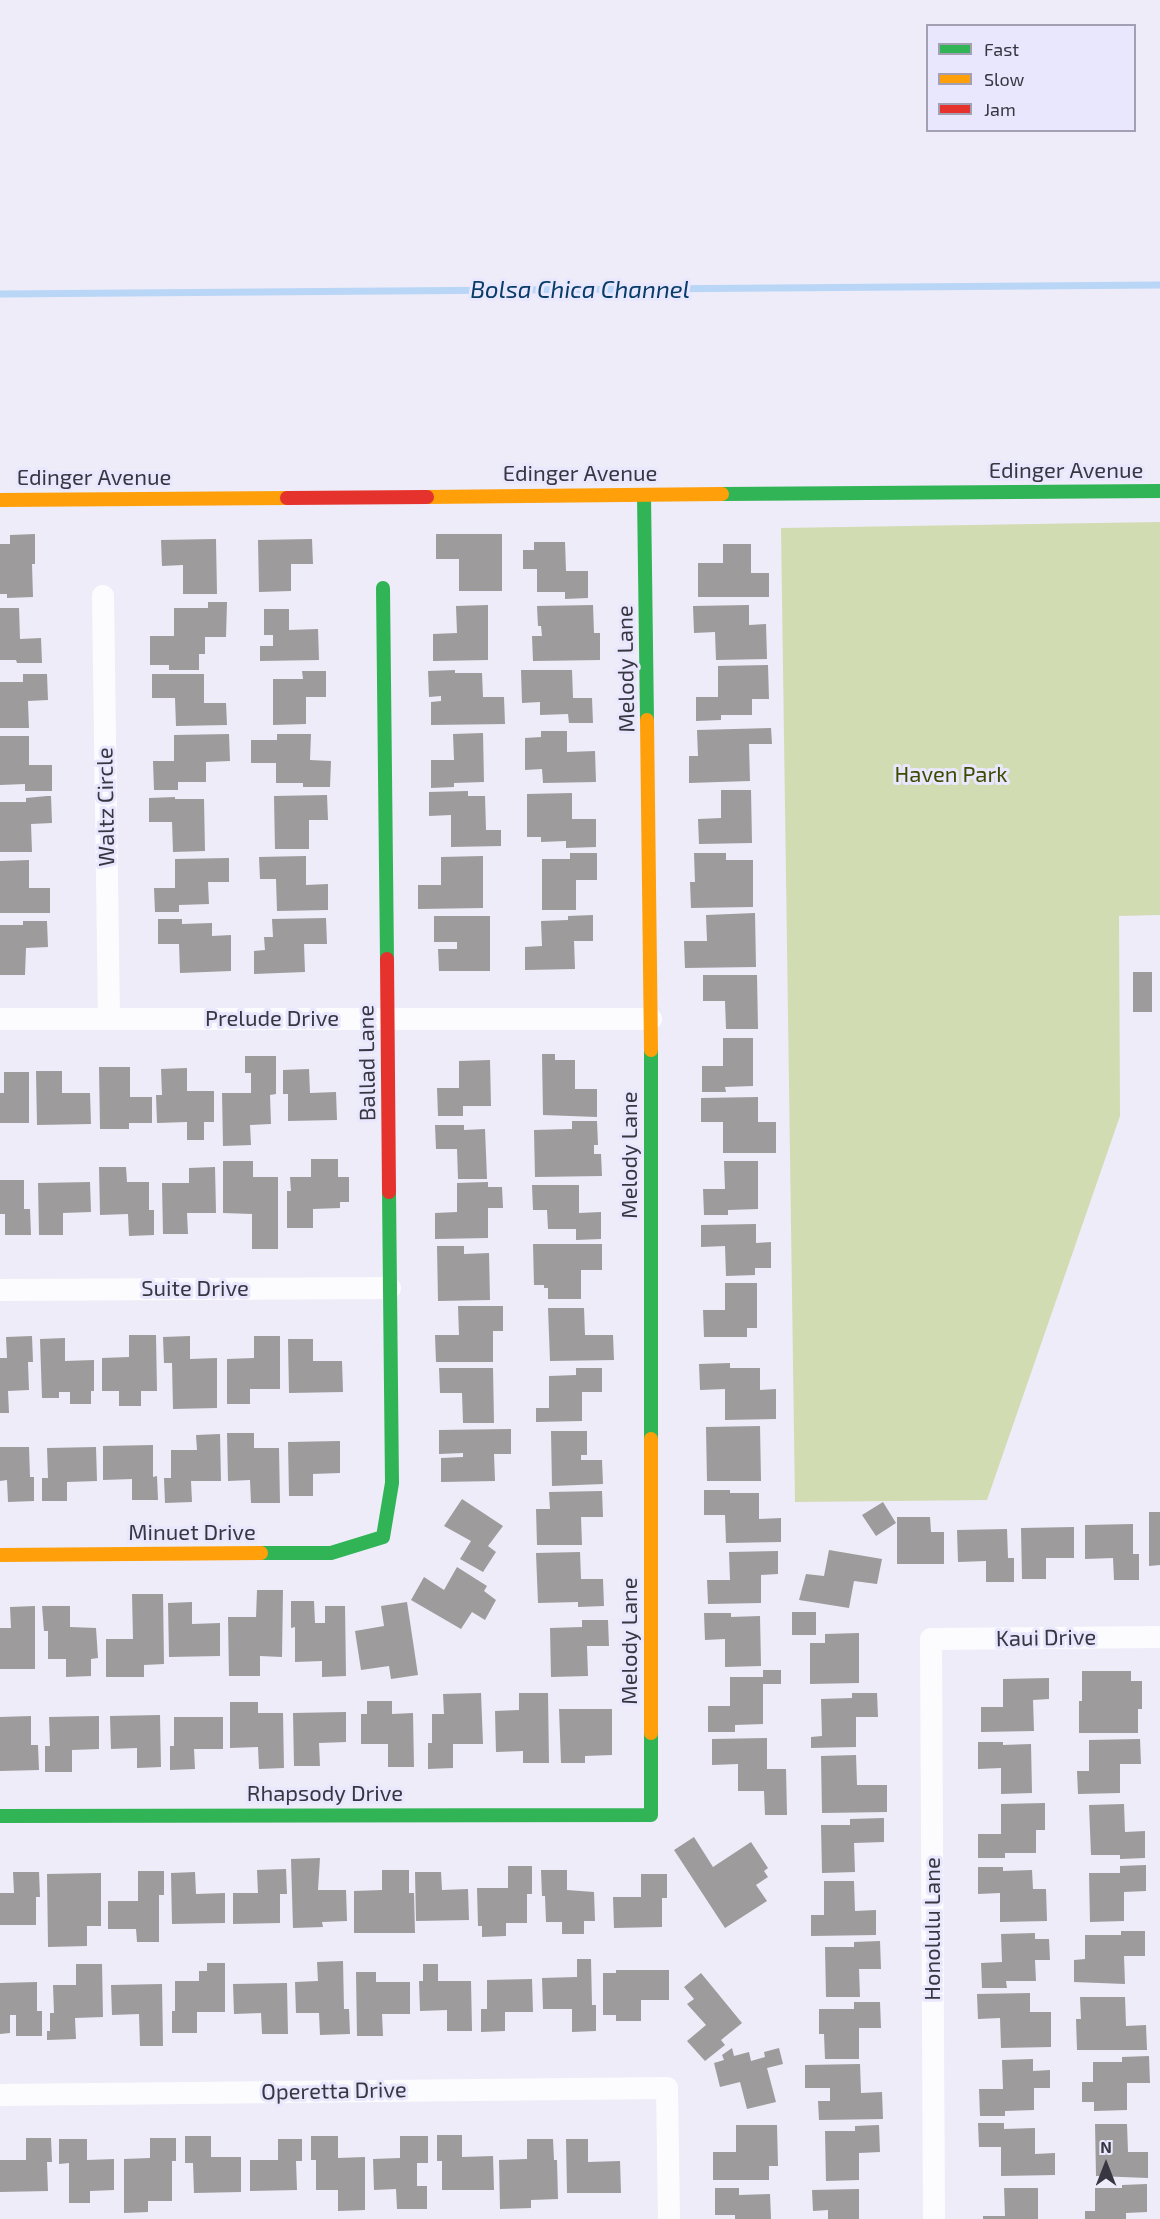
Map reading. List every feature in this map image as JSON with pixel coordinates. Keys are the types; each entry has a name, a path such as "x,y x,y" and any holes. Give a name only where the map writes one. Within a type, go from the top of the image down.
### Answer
{"street":[{"name":"Edinger Avenue","path":"0,500 1160,491"},
{"name":"Melody Lane","path":"644,495 651,1019 651,1815"},
{"name":"Ballad Lane","path":"382,588 392,1482 382,1537"},
{"name":"Waltz Circle","path":"103,596 109,1019"},
{"name":"Prelude Drive","path":"0,1019 651,1019"},
{"name":"Suite Drive","path":"0,1290 390,1288"},
{"name":"Minuet Drive","path":"0,1555 331,1553 382,1537"},
{"name":"Kaui Drive","path":"932,1639 1160,1637"},
{"name":"Honolulu Lane","path":"932,1639 934,2219"},
{"name":"Rhapsody Drive","path":"0,1815 651,1815"},
{"name":"Operetta Drive","path":"0,2095 668,2088 669,2219"}],"green space":[{"name":"Haven Park","path":"1160,522 1160,915 1119,916 1120,1116 987,1500 795,1502 781,528"}],"building":[{"path":"35,534 35,564 32,564 33,597 7,598 7,594 0,594 0,544 10,544 10,535"},
{"path":"436,534 502,534 502,591 459,591 459,559 436,559"},
{"path":"216,539 217,594 183,594 183,565 162,566 161,540"},
{"path":"312,539 313,564 291,564 291,591 259,592 258,540"},
{"path":"534,542 565,542 566,571 588,571 588,598 565,599 565,592 537,592 537,569 523,569 523,550 534,550"},
{"path":"723,544 751,544 751,573 769,573 769,597 698,597 698,563 723,563"},
{"path":"208,602 227,602 226,637 205,637 205,654 199,654 199,670 169,670 169,665 150,665 150,636 174,636 174,608 208,608"},
{"path":"488,605 488,660 433,661 433,634 457,633 456,606"},
{"path":"593,605 594,633 600,633 600,660 533,661 532,636 542,636 541,626 538,626 537,606"},
{"path":"749,605 749,625 766,624 767,659 716,660 715,632 694,633 693,606"},
{"path":"0,608 19,608 20,639 41,638 42,663 0,660"},
{"path":"264,609 289,609 289,630 318,629 319,660 260,661 260,646 273,646 273,635 264,635"},
{"path":"768,665 769,699 752,699 752,715 721,715 721,720 696,721 696,697 718,697 718,666"},
{"path":"455,670 455,673 482,673 483,697 504,697 505,724 431,725 431,702 441,701 441,696 429,697 428,671"},
{"path":"521,670 572,670 573,698 592,698 593,723 569,723 568,714 540,715 540,702 522,703"},
{"path":"302,671 326,671 326,697 306,697 306,724 273,725 273,679 303,679"},
{"path":"23,674 47,674 48,700 28,701 29,728 0,728 0,682 23,682"},
{"path":"152,674 204,674 204,703 226,703 227,725 176,726 175,698 152,698"},
{"path":"771,728 772,744 749,744 750,781 689,783 689,756 698,756 697,730"},
{"path":"541,731 567,731 567,752 595,751 596,782 543,783 542,769 525,770 525,738 541,737"},
{"path":"483,733 484,782 454,783 454,787 431,788 431,760 454,760 453,734"},
{"path":"229,734 230,761 206,762 206,782 178,782 178,790 154,790 153,761 174,761 174,735"},
{"path":"277,734 311,734 310,760 331,761 330,787 303,787 303,783 276,783 276,763 251,763 251,740 277,740"},
{"path":"0,736 29,736 29,765 52,765 52,791 25,791 25,784 0,785"},
{"path":"721,790 751,790 752,843 699,844 698,819 721,818"},
{"path":"468,791 468,796 485,796 486,830 501,830 501,846 451,847 451,815 429,816 429,792"},
{"path":"572,793 572,819 596,819 596,847 566,848 566,841 541,842 541,837 527,837 527,794"},
{"path":"327,795 328,820 309,820 309,849 275,849 274,796"},
{"path":"51,796 52,823 31,824 32,852 0,852 0,802 26,802 26,798"},
{"path":"175,797 175,799 204,799 205,851 173,852 172,822 149,822 149,798"},
{"path":"570,853 597,853 597,880 576,880 576,910 542,910 542,859 570,859"},
{"path":"694,853 726,853 726,860 753,860 753,907 691,908 690,882 695,882"},
{"path":"306,856 306,885 328,884 328,910 277,911 276,879 260,879 259,857"},
{"path":"483,856 483,908 418,909 418,885 441,885 441,857"},
{"path":"229,858 229,882 208,882 209,904 179,905 179,912 155,912 154,888 175,888 175,859"},
{"path":"29,860 29,888 50,888 50,913 0,913 0,861"},
{"path":"755,913 756,967 685,968 684,941 707,941 706,915"},
{"path":"593,915 593,941 574,941 575,969 525,970 525,947 542,946 541,921 568,920 568,916"},
{"path":"434,916 490,916 490,971 439,971 438,949 457,949 457,942 434,942"},
{"path":"326,918 327,944 304,944 305,972 254,974 254,951 265,950 264,937 273,937 272,919"},
{"path":"158,919 182,919 182,924 212,923 212,936 231,935 231,971 180,973 179,944 158,944"},
{"path":"23,921 47,921 48,947 26,948 25,975 0,975 0,925 23,925"},
{"path":"1133,972 1152,972 1152,1012 1133,1012"},
{"path":"703,975 757,975 758,1029 726,1029 725,1001 703,1001"},
{"path":"723,1038 753,1038 753,1086 725,1087 726,1092 702,1092 702,1066 723,1066"},
{"path":"542,1054 555,1054 555,1060 575,1060 575,1089 597,1089 597,1117 543,1115"},
{"path":"245,1056 276,1056 276,1094 270,1095 271,1124 250,1125 251,1145 223,1146 222,1093 251,1093 251,1073 245,1073"},
{"path":"490,1060 491,1106 463,1106 463,1116 438,1116 437,1088 459,1088 459,1061"},
{"path":"99,1067 130,1067 130,1097 152,1097 152,1123 129,1123 129,1129 100,1129"},
{"path":"187,1068 187,1091 214,1091 214,1122 204,1122 204,1140 187,1140 187,1122 157,1123 156,1095 162,1095 161,1069"},
{"path":"309,1069 310,1093 336,1092 337,1120 288,1121 288,1094 283,1094 283,1070"},
{"path":"36,1071 62,1071 62,1093 90,1093 91,1124 37,1125"},
{"path":"4,1072 29,1072 29,1123 0,1123 0,1093 4,1093"},
{"path":"758,1097 758,1122 776,1122 776,1153 723,1153 723,1122 701,1122 701,1098"},
{"path":"572,1121 597,1121 598,1145 594,1145 594,1154 601,1154 602,1176 535,1177 534,1130 572,1129"},
{"path":"435,1125 464,1125 464,1130 485,1129 487,1179 458,1179 457,1149 436,1149"},
{"path":"311,1159 338,1159 338,1177 349,1177 349,1202 340,1202 340,1208 313,1209 313,1228 287,1228 287,1191 291,1191 290,1177 311,1177"},
{"path":"223,1161 253,1161 253,1177 278,1177 278,1249 252,1249 252,1214 223,1213"},
{"path":"724,1161 758,1161 758,1209 728,1210 728,1215 704,1215 703,1189 725,1189"},
{"path":"99,1167 126,1167 127,1182 149,1182 149,1210 154,1210 154,1235 129,1236 128,1214 100,1215"},
{"path":"215,1167 216,1213 187,1213 188,1234 163,1234 162,1183 189,1183 189,1168"},
{"path":"0,1180 24,1180 24,1209 30,1209 31,1235 5,1235 5,1214 0,1214"},
{"path":"90,1182 91,1212 63,1213 63,1235 39,1235 38,1183"},
{"path":"488,1182 488,1187 502,1187 503,1208 488,1208 488,1238 435,1239 435,1213 457,1212 457,1183"},
{"path":"532,1185 579,1185 579,1213 601,1212 601,1239 576,1240 576,1229 548,1229 547,1210 533,1210"},
{"path":"756,1224 756,1243 771,1242 771,1268 755,1268 755,1275 726,1276 725,1246 701,1247 701,1225"},
{"path":"533,1244 602,1244 602,1270 581,1270 581,1299 548,1299 548,1288 544,1288 544,1285 534,1285"},
{"path":"437,1246 464,1246 464,1254 489,1253 490,1300 438,1301"},
{"path":"725,1283 757,1283 757,1328 747,1328 747,1337 704,1337 703,1310 725,1310"},
{"path":"458,1306 503,1306 503,1331 493,1331 493,1362 436,1362 435,1335 459,1335"},
{"path":"548,1308 584,1308 585,1335 613,1335 614,1360 550,1361"},
{"path":"129,1335 156,1335 157,1391 141,1391 141,1406 119,1406 119,1391 102,1391 102,1358 129,1357"},
{"path":"32,1336 33,1362 28,1362 29,1390 8,1391 9,1413 0,1413 0,1358 7,1358 6,1337"},
{"path":"190,1336 190,1359 217,1358 217,1408 173,1409 172,1363 164,1363 163,1337"},
{"path":"254,1336 280,1336 280,1389 250,1389 250,1404 227,1404 227,1359 254,1358"},
{"path":"65,1338 65,1361 94,1360 94,1391 91,1391 91,1404 70,1404 70,1392 59,1392 59,1398 42,1398 40,1339"},
{"path":"288,1339 313,1339 313,1361 342,1361 343,1392 289,1393"},
{"path":"730,1363 730,1368 760,1368 760,1390 776,1389 776,1419 725,1420 725,1389 700,1390 699,1364"},
{"path":"439,1368 493,1368 494,1423 463,1423 462,1393 440,1393"},
{"path":"576,1368 602,1368 602,1392 582,1392 582,1421 536,1422 536,1408 549,1408 549,1376 576,1375"},
{"path":"760,1426 761,1481 707,1481 706,1427"},
{"path":"511,1429 511,1454 494,1454 495,1481 441,1482 441,1458 463,1457 463,1453 439,1454 439,1430"},
{"path":"551,1431 587,1431 587,1455 581,1455 581,1460 602,1460 603,1484 552,1486"},
{"path":"227,1433 254,1433 254,1448 279,1448 280,1503 251,1503 250,1480 228,1481"},
{"path":"220,1434 221,1481 191,1481 192,1502 165,1503 164,1478 171,1478 171,1450 197,1450 196,1435"},
{"path":"340,1441 340,1473 313,1474 313,1496 289,1496 288,1442"},
{"path":"153,1445 153,1477 157,1476 158,1500 132,1500 132,1479 103,1480 103,1446"},
{"path":"0,1447 29,1447 30,1477 34,1477 34,1501 8,1502 7,1480 0,1481"},
{"path":"96,1447 97,1481 67,1482 67,1501 42,1501 42,1478 48,1478 47,1448"},
{"path":"704,1490 759,1493 759,1519 781,1518 781,1542 726,1543 725,1515 704,1515"},
{"path":"602,1491 603,1517 581,1517 582,1545 537,1545 536,1509 550,1509 549,1492"},
{"path":"462,1499 503,1526 488,1546 496,1552 483,1572 460,1559 471,1541 444,1526"},
{"path":"883,1502 896,1523 876,1536 862,1515"},
{"path":"1149,1512 1160,1512 1160,1565 1149,1566"},
{"path":"897,1517 930,1517 931,1532 944,1532 944,1564 897,1564"},
{"path":"1133,1524 1133,1554 1139,1554 1139,1580 1114,1580 1113,1558 1085,1559 1085,1525"},
{"path":"1074,1527 1074,1558 1046,1558 1046,1579 1022,1579 1021,1528"},
{"path":"1007,1529 1008,1558 1014,1558 1014,1582 986,1582 986,1561 958,1562 957,1530"},
{"path":"829,1550 882,1559 877,1584 854,1581 849,1608 799,1600 806,1574 824,1576"},
{"path":"778,1551 778,1574 761,1575 761,1603 708,1604 707,1580 730,1580 729,1552"},
{"path":"580,1552 581,1579 603,1579 604,1606 578,1607 578,1602 538,1603 536,1553"},
{"path":"457,1567 487,1586 484,1591 496,1600 485,1620 472,1612 461,1629 411,1600 424,1577 444,1590"},
{"path":"257,1590 283,1590 282,1657 260,1656 260,1676 229,1676 228,1617 256,1617"},
{"path":"132,1594 163,1594 164,1664 144,1665 144,1677 106,1677 106,1639 133,1639"},
{"path":"291,1601 314,1601 315,1623 325,1623 325,1606 345,1606 346,1676 322,1677 322,1661 295,1662 295,1627 291,1628"},
{"path":"192,1602 192,1624 220,1623 220,1656 169,1657 168,1603"},
{"path":"407,1602 418,1675 391,1679 389,1666 361,1670 355,1631 384,1626 381,1606"},
{"path":"35,1606 35,1669 0,1669 0,1628 11,1628 10,1607"},
{"path":"42,1606 70,1606 70,1627 96,1628 98,1658 91,1659 91,1676 66,1677 66,1659 48,1659 48,1631 44,1631"},
{"path":"792,1612 816,1612 816,1635 792,1635"},
{"path":"704,1613 731,1613 731,1617 760,1616 761,1666 725,1667 725,1639 705,1640"},
{"path":"582,1620 608,1620 609,1646 587,1646 588,1676 551,1677 550,1628 582,1627"},
{"path":"859,1633 859,1683 810,1684 810,1643 825,1643 825,1634"},
{"path":"763,1670 781,1670 781,1684 763,1684 763,1724 735,1725 735,1732 708,1732 708,1706 730,1706 730,1677 763,1677"},
{"path":"1082,1671 1131,1671 1131,1681 1142,1681 1142,1709 1138,1709 1138,1733 1079,1733"},
{"path":"1049,1678 1049,1699 1033,1700 1034,1731 981,1732 981,1707 1003,1707 1003,1679"},
{"path":"481,1693 483,1744 453,1744 453,1768 428,1769 428,1743 432,1743 432,1714 444,1714 443,1694"},
{"path":"519,1693 548,1693 549,1763 523,1763 523,1751 496,1752 495,1711 519,1710"},
{"path":"852,1693 877,1693 878,1717 856,1717 856,1747 811,1748 811,1737 822,1736 821,1699 852,1698"},
{"path":"367,1701 392,1701 392,1714 413,1713 414,1767 388,1767 388,1744 361,1744 361,1714 367,1714"},
{"path":"230,1702 258,1702 258,1713 283,1713 284,1768 259,1769 258,1747 230,1748"},
{"path":"559,1709 612,1709 612,1755 585,1756 585,1763 561,1763"},
{"path":"346,1712 346,1742 319,1743 320,1766 294,1766 293,1713"},
{"path":"160,1715 161,1767 137,1768 137,1748 111,1749 110,1716"},
{"path":"31,1716 31,1745 38,1745 39,1770 0,1771 0,1717"},
{"path":"99,1716 99,1749 72,1750 72,1772 45,1772 45,1746 50,1746 49,1717"},
{"path":"174,1717 223,1717 223,1749 194,1749 195,1769 170,1770 170,1746 174,1746"},
{"path":"767,1738 767,1769 786,1769 787,1815 765,1815 764,1791 738,1791 738,1764 712,1765 712,1739"},
{"path":"1140,1739 1141,1764 1120,1764 1120,1793 1078,1794 1077,1771 1089,1771 1089,1740"},
{"path":"978,1742 1003,1742 1003,1745 1031,1744 1032,1793 1001,1794 1001,1768 978,1769"},
{"path":"856,1755 857,1785 887,1785 887,1812 822,1813 821,1756"},
{"path":"1045,1803 1045,1830 1036,1830 1036,1853 1005,1853 1005,1858 978,1858 978,1834 1001,1834 1001,1804"},
{"path":"1124,1804 1125,1832 1145,1831 1145,1858 1120,1859 1120,1855 1091,1855 1089,1805"},
{"path":"884,1818 884,1842 854,1843 855,1872 822,1873 821,1825 850,1825 850,1819"},
{"path":"694,1837 713,1867 751,1842 768,1868 764,1871 768,1877 756,1885 767,1901 725,1928 674,1850"},
{"path":"320,1858 318,1890 346,1890 347,1921 322,1922 323,1927 293,1928 291,1859"},
{"path":"1146,1865 1146,1891 1124,1892 1124,1921 1090,1922 1089,1873 1120,1873 1120,1866"},
{"path":"508,1866 532,1866 532,1894 527,1894 527,1923 506,1923 506,1936 482,1937 482,1926 478,1926 477,1888 508,1888"},
{"path":"978,1867 1003,1867 1003,1871 1032,1870 1033,1889 1046,1889 1047,1921 1000,1922 1000,1893 978,1894"},
{"path":"286,1869 287,1894 280,1894 280,1923 233,1924 233,1893 258,1893 257,1870"},
{"path":"382,1870 409,1870 409,1893 414,1893 415,1933 354,1933 354,1891 382,1890"},
{"path":"541,1870 567,1870 567,1890 594,1892 595,1921 584,1921 584,1934 562,1934 562,1922 546,1922"},
{"path":"138,1871 164,1871 164,1895 159,1895 159,1942 137,1942 136,1929 108,1929 108,1901 138,1901"},
{"path":"13,1872 39,1872 40,1897 36,1897 36,1925 0,1925 0,1893 14,1893"},
{"path":"195,1872 196,1894 225,1893 225,1923 172,1924 171,1873"},
{"path":"415,1872 441,1872 442,1890 468,1889 469,1920 416,1921"},
{"path":"101,1873 101,1926 87,1926 87,1946 48,1947 47,1874"},
{"path":"641,1874 667,1874 667,1898 662,1898 662,1927 614,1928 613,1897 641,1897"},
{"path":"824,1881 854,1881 855,1911 876,1910 876,1935 811,1936 811,1915 824,1915"},
{"path":"1121,1931 1145,1931 1145,1956 1124,1956 1125,1984 1074,1982 1074,1960 1085,1959 1085,1935 1121,1935"},
{"path":"1035,1933 1035,1939 1049,1939 1050,1960 1035,1960 1036,1981 1006,1981 1007,1988 982,1988 981,1963 1002,1962 1001,1934"},
{"path":"880,1941 881,1969 859,1969 860,1997 826,1997 825,1947 854,1947 854,1942"},
{"path":"577,1959 591,1959 592,2005 596,2005 596,2031 572,2032 572,2009 543,2009 542,1978 577,1977"},
{"path":"343,1961 344,2009 349,2009 350,2034 320,2035 319,2013 296,2013 295,1982 318,1981 317,1962"},
{"path":"207,1963 225,1963 225,2012 197,2012 197,2033 172,2033 175,1981 199,1981 199,1971 207,1971"},
{"path":"76,1964 102,1964 103,2017 75,2018 76,2039 47,2040 47,2031 50,2031 50,2013 54,2013 53,1985 76,1985"},
{"path":"423,1964 438,1964 438,1981 471,1981 472,2031 447,2031 447,2010 420,2011 419,1981 423,1981"},
{"path":"616,1970 669,1970 669,2000 641,2000 641,2021 616,2021 616,2015 603,2015 603,1973 616,1973"},
{"path":"356,1972 376,1972 376,1982 410,1982 410,2014 382,2014 383,2036 357,2036"},
{"path":"701,1973 742,2023 721,2040 725,2045 705,2061 687,2041 706,2025 687,2004 694,1999 684,1987"},
{"path":"532,1979 533,2012 505,2012 505,2031 481,2032 481,2009 487,2009 487,1980"},
{"path":"37,1982 37,2011 42,2011 42,2036 16,2036 16,2015 10,2015 10,2033 0,2034 0,1983"},
{"path":"287,1983 288,2034 262,2034 261,2013 234,2014 233,1984"},
{"path":"162,1984 163,2046 140,2046 139,2014 112,2015 111,1985"},
{"path":"1030,1993 1030,2012 1051,2012 1051,2047 1001,2048 1000,2018 978,2019 977,1994"},
{"path":"1080,1997 1125,1997 1126,2026 1146,2025 1147,2050 1077,2050 1076,2019 1081,2019"},
{"path":"854,2002 880,2002 881,2028 859,2028 859,2059 825,2059 824,2034 819,2034 819,2009 854,2009"},
{"path":"732,2048 734,2056 749,2052 751,2061 765,2057 764,2052 779,2048 783,2064 767,2068 776,2102 747,2109 740,2082 720,2087 714,2063 724,2060 722,2055"},
{"path":"1149,2056 1150,2083 1127,2083 1127,2110 1094,2111 1094,2102 1082,2102 1082,2082 1093,2082 1093,2062 1122,2062 1122,2057"},
{"path":"1033,2059 1033,2071 1050,2070 1050,2088 1034,2088 1034,2110 1005,2111 1005,2116 980,2116 979,2089 1003,2089 1002,2060"},
{"path":"860,2064 861,2093 882,2092 883,2119 819,2120 818,2101 830,2101 830,2088 805,2088 805,2065"},
{"path":"978,2123 1004,2123 1004,2129 1035,2128 1035,2154 1055,2153 1055,2175 1001,2176 1001,2147 979,2147"},
{"path":"1095,2124 1127,2124 1128,2152 1148,2152 1148,2178 1096,2176"},
{"path":"736,2125 777,2125 778,2166 769,2166 769,2180 713,2180 713,2152 736,2152"},
{"path":"879,2125 880,2152 859,2153 859,2180 826,2181 825,2131 855,2131 855,2126"},
{"path":"437,2135 462,2135 462,2157 493,2156 494,2190 442,2190 442,2161 437,2161"},
{"path":"185,2136 211,2136 211,2157 241,2157 241,2192 194,2193 193,2163 185,2163"},
{"path":"311,2136 338,2136 338,2158 365,2157 365,2210 338,2211 338,2190 316,2190 316,2160 311,2160"},
{"path":"400,2136 428,2136 428,2163 417,2163 417,2186 427,2186 427,2209 397,2209 396,2189 374,2190 373,2159 400,2158"},
{"path":"26,2138 51,2138 52,2162 47,2162 48,2191 0,2192 0,2160 26,2160"},
{"path":"150,2138 176,2138 176,2161 172,2161 172,2201 148,2201 148,2212 124,2213 124,2159 150,2158"},
{"path":"59,2139 87,2139 87,2160 114,2159 114,2190 90,2191 90,2203 69,2203 69,2163 59,2164"},
{"path":"278,2139 302,2139 302,2161 296,2161 297,2190 250,2191 250,2160 278,2160"},
{"path":"527,2139 553,2139 554,2160 557,2160 558,2199 531,2200 531,2208 500,2209 499,2160 527,2159"},
{"path":"566,2139 588,2139 588,2162 620,2161 621,2193 567,2193"},
{"path":"1147,2184 1147,2212 1126,2213 1126,2219 1085,2219 1085,2211 1095,2211 1095,2188 1122,2188 1122,2185"},
{"path":"715,2188 739,2188 739,2195 770,2194 771,2219 735,2219 735,2215 715,2215"},
{"path":"1004,2188 1038,2188 1038,2219 983,2219 983,2216 1005,2216"},
{"path":"859,2189 859,2219 828,2219 828,2210 813,2211 812,2190"}],"waterway":[{"name":"Bolsa Chica Channel","path":"0,294 1160,285"}],"traffic: fast":[{"path":"722,494 1160,491"},
{"path":"644,495 647,720"},
{"path":"383,588 387,959"},
{"path":"651,1050 651,1439"},
{"path":"261,1553 331,1553 383,1537 392,1483 389,1192"},
{"path":"0,1816 651,1815 651,1733"}],"traffic: slow":[{"path":"427,497 722,494"},
{"path":"0,500 287,498"},
{"path":"647,720 651,1050"},
{"path":"651,1439 651,1733"},
{"path":"0,1555 261,1553"}],"traffic: jam":[{"path":"287,498 427,497"},
{"path":"387,959 389,1192"}]}
